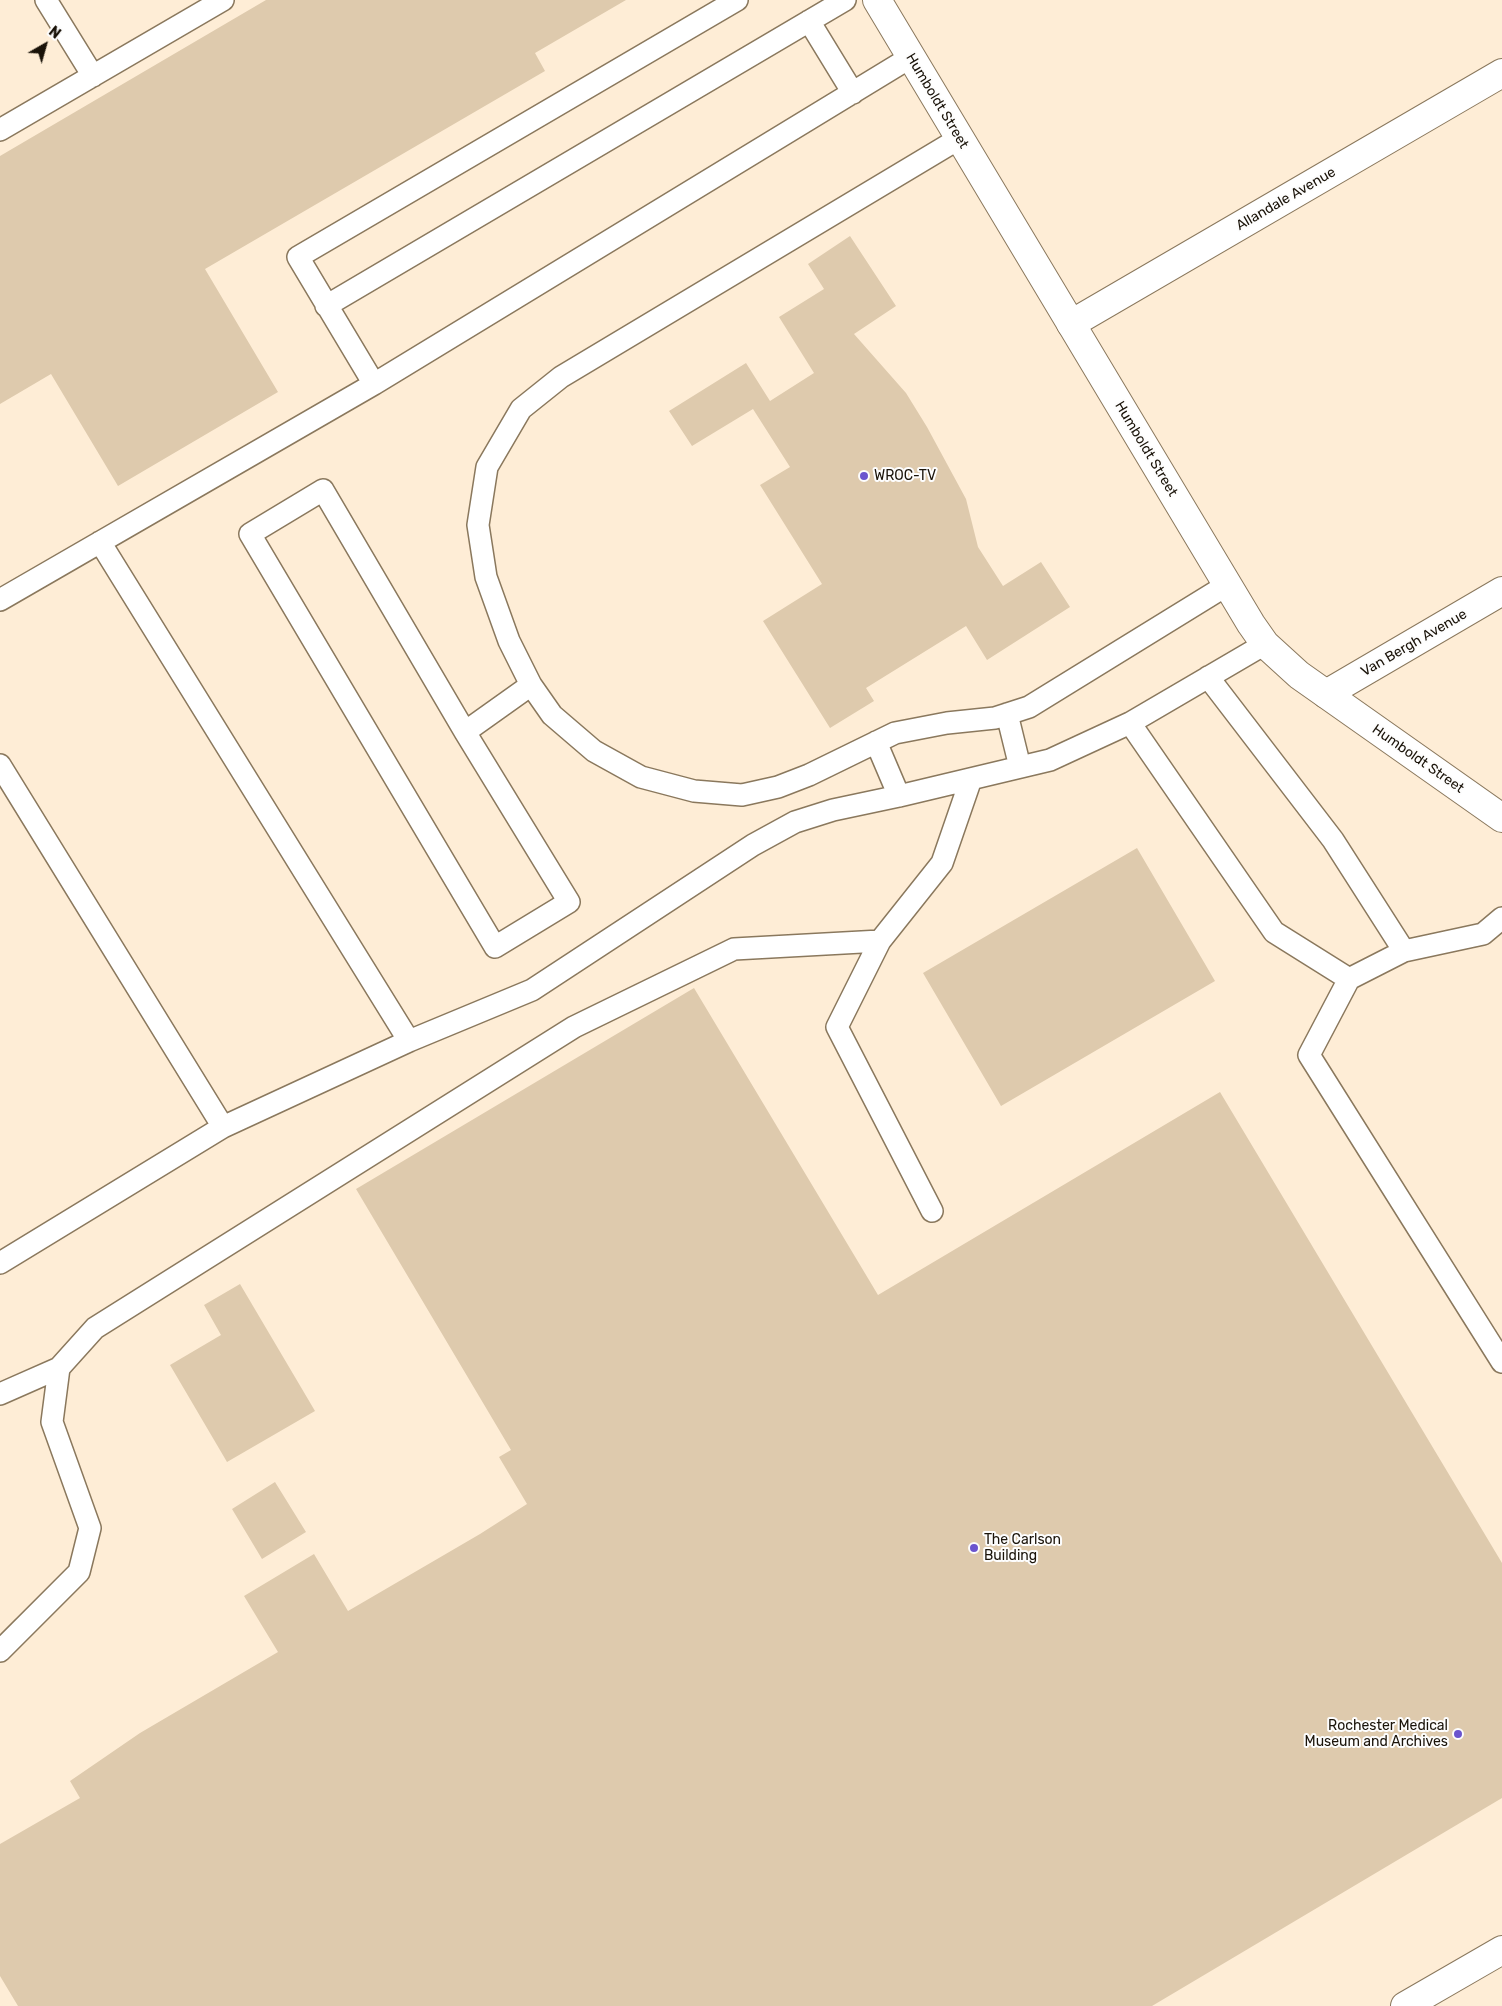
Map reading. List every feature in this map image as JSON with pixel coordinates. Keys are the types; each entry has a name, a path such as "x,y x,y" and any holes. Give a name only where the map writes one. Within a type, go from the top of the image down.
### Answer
{"street":[{"name":"Humboldt Street","path":"877,0 1227,585 1265,644 1299,675 1502,818"},
{"name":"Allandale Avenue","path":"1071,324 1502,73"},
{"name":"Van Bergh Avenue","path":"1326,694 1502,591"},
{"path":"1405,2006 1502,1950"}],"lane":[{"path":"46,0 93,76"},
{"path":"0,130 223,0"},
{"path":"374,384 298,257 736,0"},
{"path":"326,306 845,0"},
{"path":"809,21 853,93"},
{"path":"0,600 374,384 911,57"},
{"path":"960,138 561,376 521,409 486,467 478,525 486,577 509,642 531,685 552,715 594,751 641,777 694,791 742,795 778,787 808,775 895,733 947,723 995,718 1029,708 1227,585"},
{"path":"323,490 465,732 569,902 495,947 250,534 323,490"},
{"path":"100,542 409,1041"},
{"path":"0,1263 224,1127 409,1041 532,990 753,845 795,822 833,810 1050,760 1130,723 1265,644"},
{"path":"1208,677 1333,840 1404,951"},
{"path":"465,732 531,685"},
{"path":"1008,714 1020,767"},
{"path":"1130,723 1274,932 1349,979"},
{"path":"876,742 899,796"},
{"path":"0,765 224,1127"},
{"path":"932,1211 837,1027 880,941 942,863 971,779"},
{"path":"1498,927 1483,934 1404,951 1349,979 1309,1056 1502,1362"},
{"path":"0,1394 59,1368 95,1328 574,1027 734,949 880,941"},
{"path":"0,1651 79,1572 90,1528 52,1422 59,1368"}],"building":[{"path":"266,0 626,0 535,53 545,71 205,269 278,392 118,486 51,374 0,404 0,156"},
{"name":"WROC-TV","path":"850,236 896,306 854,334 906,393 927,427 966,499 978,547 1003,586 1041,562 1070,607 987,660 966,626 866,688 874,701 830,728 763,621 822,584 760,485 790,467 753,409 692,446 669,411 746,363 770,401 814,373 779,317 824,289 808,264"},
{"path":"1137,848 1215,981 1001,1106 923,973"},
{"name":"The Carlson Building","path":"694,988 878,1295 1220,1092 1502,1563 1502,1798 1152,2006 18,2006 0,1976 0,1844 80,1798 70,1781 140,1733 278,1652 244,1596 314,1554 348,1611 480,1534 527,1504 499,1457 511,1450 356,1189"},
{"path":"240,1284 315,1411 227,1462 170,1365 221,1335 204,1305"},
{"path":"275,1482 306,1532 262,1559 232,1509"}],"place":[{"name":"WROC-TV","path":"864,476"},
{"name":"The Carlson Building","path":"974,1548"},
{"name":"Rochester Medical Museum and Archives","path":"1458,1734"}]}
